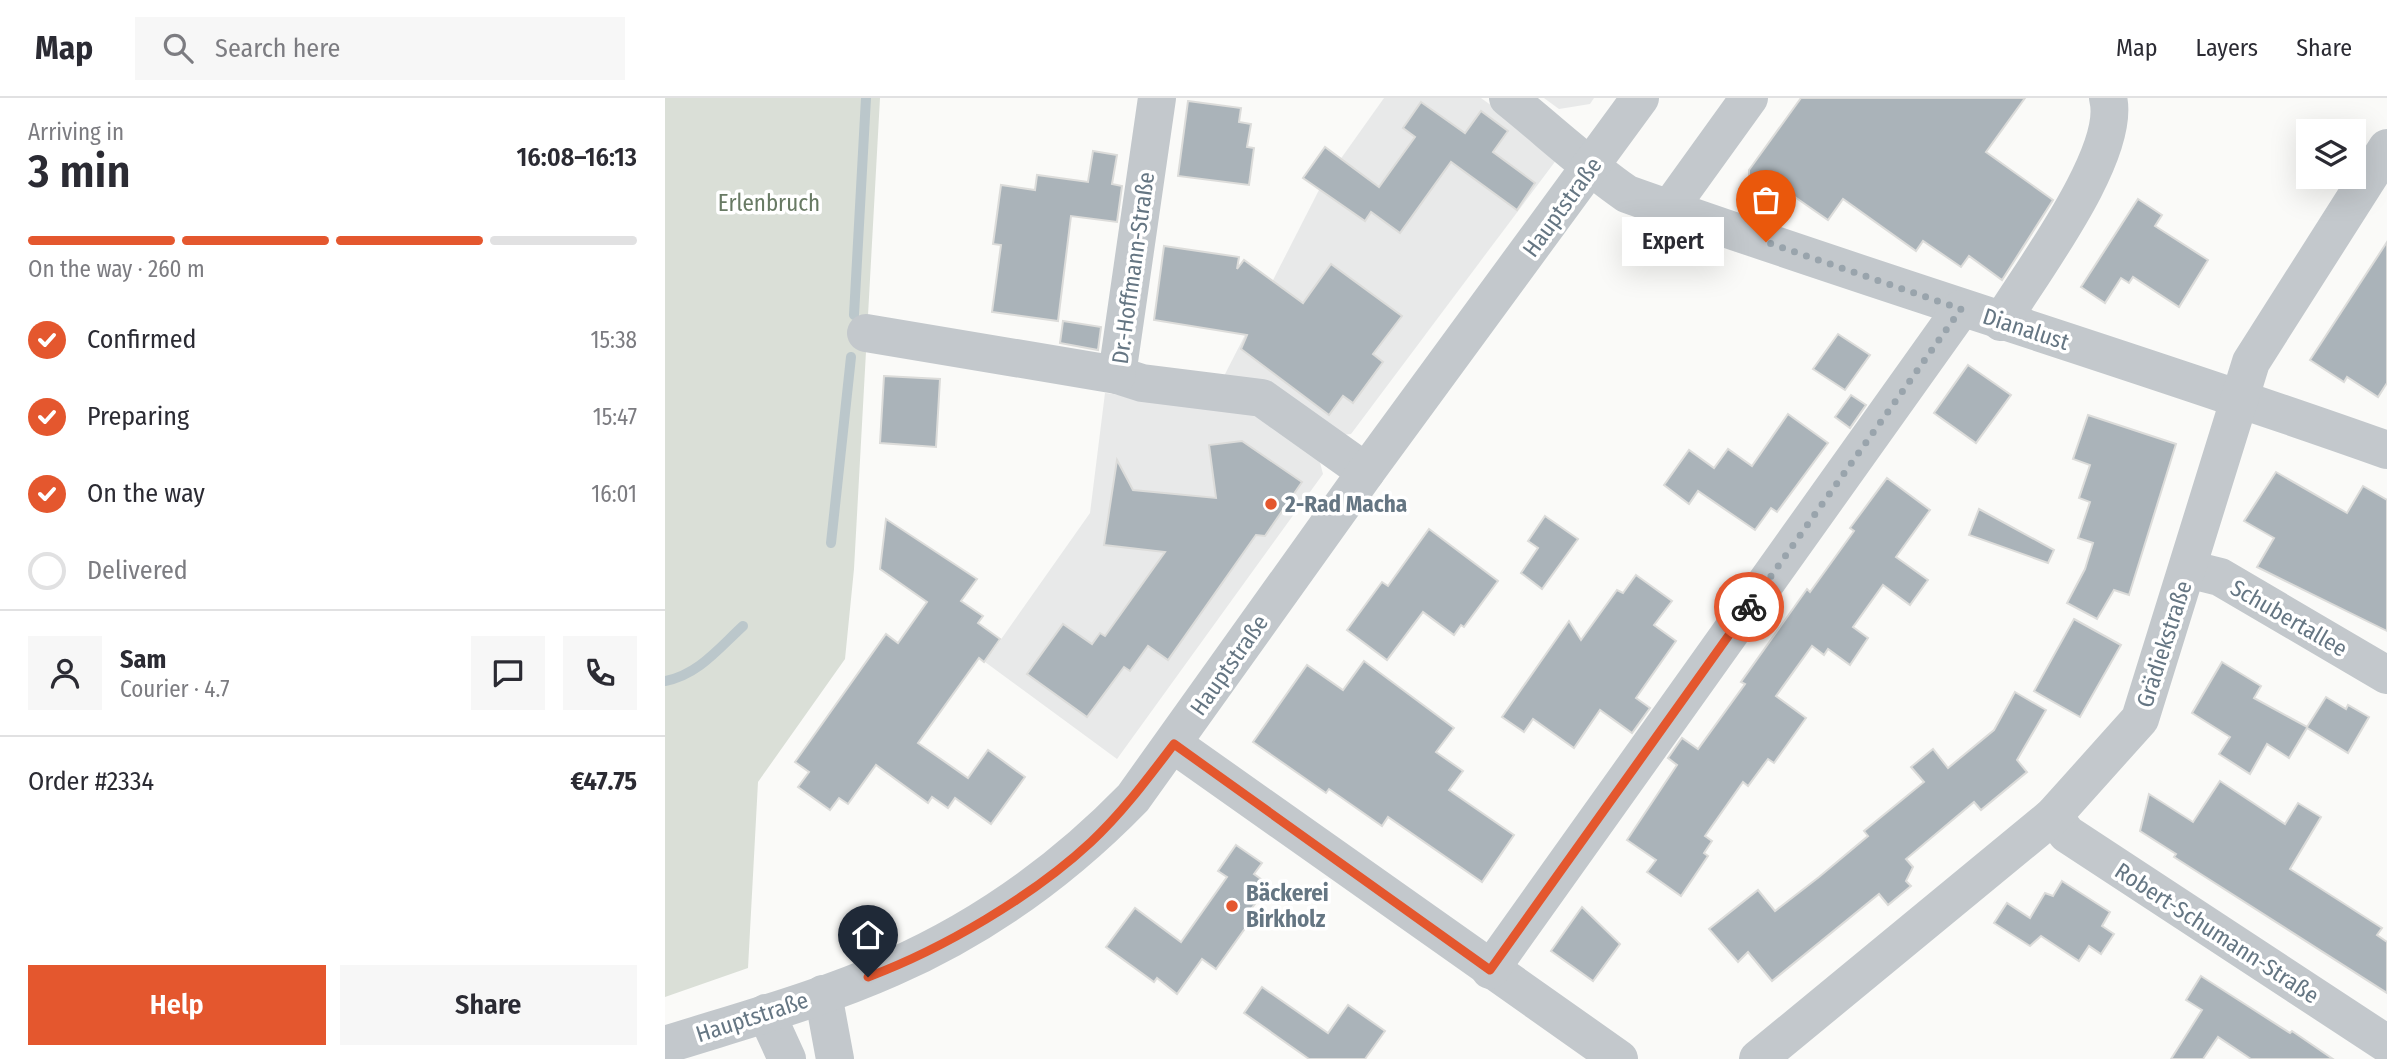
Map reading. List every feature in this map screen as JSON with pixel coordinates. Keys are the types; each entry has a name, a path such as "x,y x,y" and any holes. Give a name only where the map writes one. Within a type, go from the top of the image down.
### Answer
{"street":[{"name":"Dr.-Hoffmann-Straße","path":"1157,98 1117,375 1142,383 1262,398 1366,472"},
{"name":"Dianalust","path":"1508,98 1556,136 1591,169 1627,194 1961,309 2240,397 2387,450"},
{"name":"Hauptstraße","path":"665,1045 823,994 891,968 958,935 1042,880 1090,842 1125,807 1174,744 1366,472 1591,169 1640,98"},
{"path":"1669,209 1749,98"},
{"path":"2001,322 2093,173 2106,140 2108,98"},
{"name":"Grädiekstraße","path":"1758,1059 2053,816 2140,719 2251,362 2387,148"},
{"path":"1490,970 1961,309"},
{"path":"866,332 1117,375"},
{"name":"Schubertallee","path":"2188,569 2220,577 2387,675"},
{"path":"1174,744 1619,1059"},
{"name":"Robert-Schumann-Straße","path":"2053,816 2067,834 2387,1044"},
{"path":"823,994 835,1059"},
{"path":"766,1013 787,1059"}],"shaded area":[{"path":"1384,98 1481,98 1560,155 1351,434 1334,436 1221,382 1320,188"},
{"path":"1544,98 1594,98 1590,104 1559,109"},
{"path":"1105,393 1257,411 1318,455 1323,474 1117,759 985,662 1090,513"}],"green space":[{"name":"Erlenbruch","path":"665,98 880,98 854,569 845,659 758,782 748,968 665,997"}],"building":[{"path":"1801,98 2025,98 1986,152 2053,200 2002,280 1969,256 1961,267 1923,241 1916,251 1843,199 1828,220 1792,195 1784,205 1749,180 1749,170"},
{"path":"1188,101 1241,108 1239,122 1251,124 1247,147 1254,148 1249,185 1178,176"},
{"path":"1421,102 1465,133 1481,111 1508,131 1493,152 1535,183 1517,210 1451,162 1400,233 1371,212 1365,221 1303,178 1325,147 1379,187 1415,137 1403,128"},
{"path":"1093,151 1117,155 1112,184 1122,186 1117,222 1071,216 1058,321 992,312 1001,245 993,244 1001,185 1035,190 1037,175 1088,182"},
{"path":"2138,199 2162,215 2155,226 2208,260 2179,307 2133,277 2129,283 2121,278 2105,303 2081,287"},
{"path":"2387,242 2387,383 2378,397 2347,377 2344,382 2310,360"},
{"path":"1164,246 1239,257 1237,269 1244,260 1303,303 1331,264 1402,316 1373,354 1383,362 1353,403 1343,396 1329,415 1241,349 1247,335 1154,320"},
{"path":"1063,321 1101,327 1098,350 1060,343"},
{"path":"1838,334 1870,355 1845,390 1813,369"},
{"path":"1968,365 2011,395 1976,443 1934,413"},
{"path":"884,376 940,379 936,447 880,443"},
{"path":"1851,395 1866,405 1850,428 1835,417"},
{"path":"1788,414 1828,443 1777,512 1771,508 1755,530 1698,491 1689,504 1664,485 1689,450 1714,468 1728,449 1752,466"},
{"path":"2088,415 2176,444 2129,595 2114,590 2097,619 2067,603 2085,569 2093,543 2078,538 2090,502 2079,498 2090,465 2073,459"},
{"path":"1242,441 1302,482 1265,536 1256,535 1168,660 1148,646 1130,671 1124,667 1087,717 1027,674 1063,624 1092,644 1100,633 1105,636 1165,552 1104,545 1117,460 1133,490 1216,498 1209,445"},
{"path":"2276,472 2347,513 2363,486 2387,500 2387,631 2257,567 2274,538 2244,521"},
{"path":"1887,478 1930,510 1896,557 1928,580 1910,605 1883,585 1853,627 1868,638 1850,665 1828,649 1824,655 1812,646 1776,696 1806,718 1774,763 1768,759 1748,786 1743,782 1705,836 1712,841 1704,853 1708,856 1681,896 1647,872 1656,860 1627,840 1677,765 1668,758 1682,738 1698,749 1745,684 1741,682 1807,589 1810,592 1854,531 1850,528"},
{"path":"1979,509 2054,550 2048,563 1969,535"},
{"path":"1545,516 1578,539 1542,589 1521,573 1538,548 1528,541"},
{"path":"886,519 977,579 961,601 983,616 978,623 1000,639 984,662 979,658 918,743 968,778 988,750 1025,777 991,824 955,798 948,808 932,797 928,803 876,765 848,804 839,798 830,810 798,787 809,772 795,762 886,634 898,643 927,602 880,569"},
{"path":"1429,529 1498,581 1464,627 1461,625 1454,635 1423,612 1387,660 1347,630 1382,582 1388,586"},
{"path":"1636,575 1672,601 1654,625 1676,641 1636,698 1650,708 1632,733 1600,710 1574,748 1533,719 1524,732 1502,717 1569,621 1581,640 1617,590 1623,593"},
{"path":"2074,619 2121,645 2080,717 2034,691"},
{"path":"1364,661 1454,728 1436,752 1463,771 1449,790 1514,835 1482,882 1388,817 1382,826 1329,789 1326,793 1253,742 1307,665 1343,690"},
{"path":"2222,662 2261,686 2254,698 2307,727 2326,697 2346,709 2348,705 2369,717 2348,753 2307,728 2289,758 2267,744 2250,774 2219,754 2230,737 2192,713"},
{"path":"2015,692 2046,710 2017,760 2027,772 1981,810 1974,802 1906,859 1913,867 1906,881 1911,886 1888,905 1879,894 1772,981 1748,952 1738,962 1709,929 1758,890 1775,911 1819,877 1868,836 1864,831 1924,782 1911,767 1933,749 1948,768 1994,730"},
{"path":"2220,781 2285,824 2298,803 2321,817 2290,869 2382,928 2377,935 2387,942 2387,993 2174,857 2176,854 2140,831 2149,794 2193,822"},
{"path":"1236,845 1262,863 1254,874 1269,885 1246,916 1251,920 1216,969 1202,959 1177,994 1157,978 1154,982 1106,947 1135,908 1181,942 1227,877 1218,871"},
{"path":"2062,881 2110,912 2102,926 2114,934 2101,954 2089,946 2079,961 2041,936 2030,946 1994,923 2007,903 2030,918 2045,893 2053,896"},
{"path":"1582,907 1620,944 1593,981 1551,951"},
{"path":"2201,976 2333,1059 2251,1059 2218,1037 2203,1059 2171,1059 2202,1010 2186,1000"},
{"path":"1262,987 1328,1033 1348,1005 1385,1031 1365,1059 1309,1059 1244,1013"}],"waterway":[{"path":"854,315 866,98"},
{"path":"831,543 851,357"},
{"path":"665,681 698,667 743,626"}],"way so far":[{"path":"1749,607 1961,309 1766,242"}],"place":[{"name":"Expert","path":"1766,242"},
{"name":"2-Rad Macha","path":"1271,504"},
{"name":"Bäckerei Birkholz","path":"1232,906"}],"route":[{"path":"868,977 958,935 1042,880 1090,842 1133,798 1174,744 1490,970 1749,607"}]}
